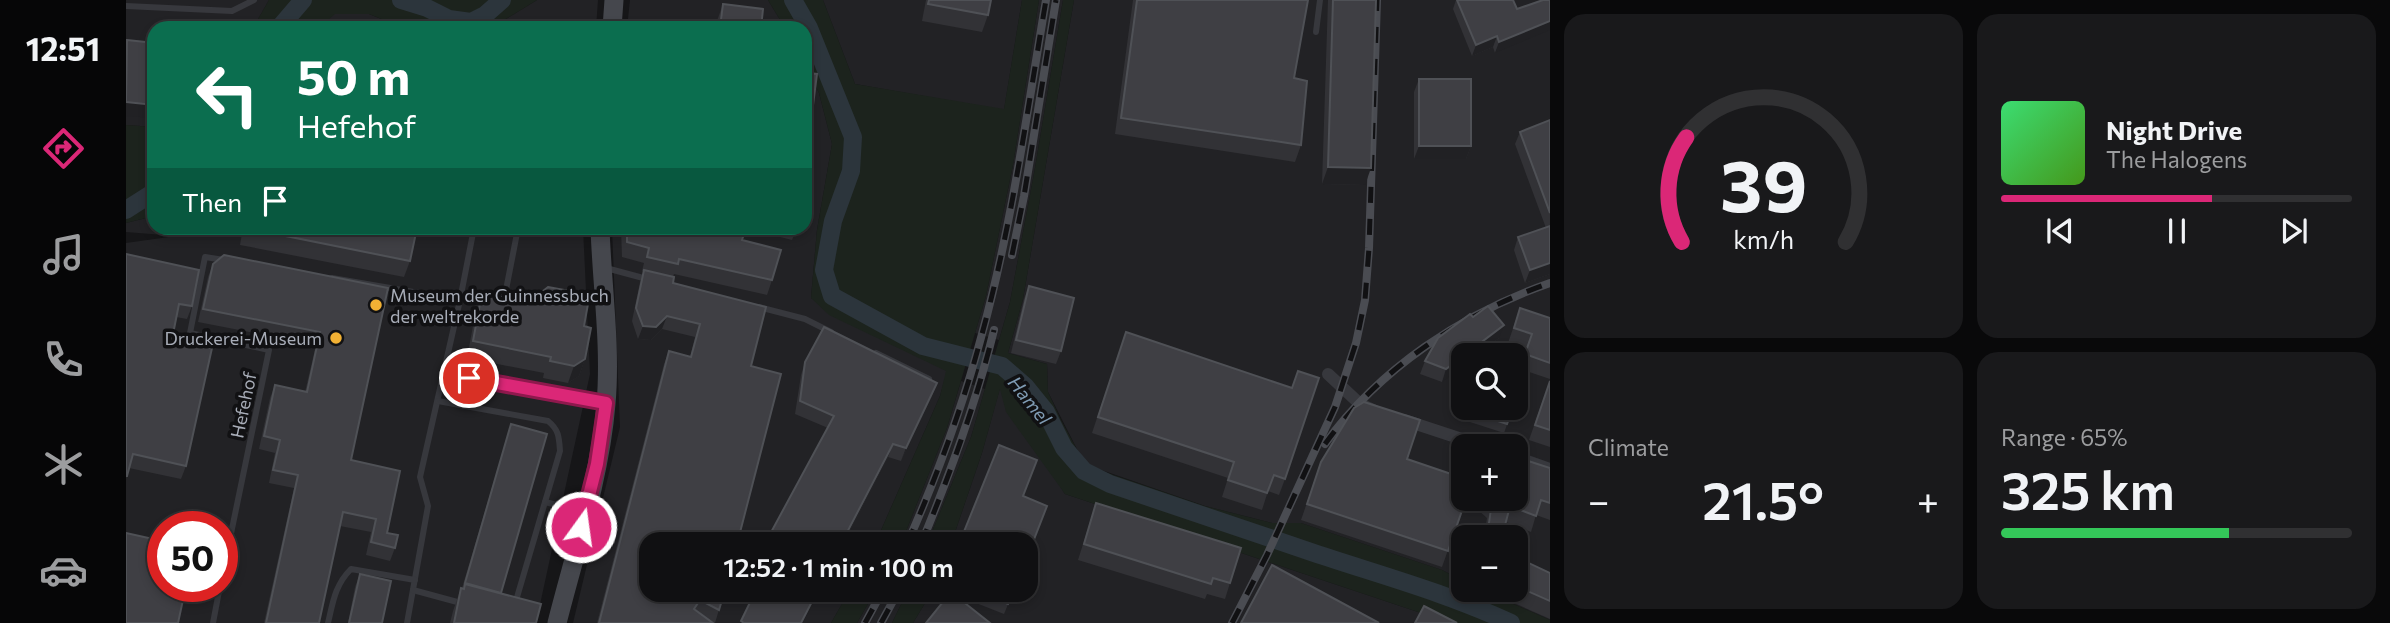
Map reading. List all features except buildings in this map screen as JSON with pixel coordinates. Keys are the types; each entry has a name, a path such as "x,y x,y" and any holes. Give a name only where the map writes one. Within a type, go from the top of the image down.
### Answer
{"main road":[{"path":"612,21 614,0"},
{"path":"557,623 597,464 606,403 607,351 600,235"}],"street":[{"path":"1328,374 1360,404 1451,435"},
{"path":"1528,461 1550,469"}],"lane":[{"path":"126,6 232,11 254,0"},
{"path":"1316,32 1320,0"},
{"path":"407,623 428,506 420,477 473,235"},
{"path":"505,295 518,235"},
{"name":"Hefehof","path":"232,261 205,257 190,332 269,350 236,511"},
{"path":"601,267 652,280"},
{"path":"329,277 460,300"},
{"path":"754,306 805,319 842,337"},
{"path":"867,349 929,379"},
{"path":"444,373 606,403"},
{"path":"438,401 548,421 559,435 560,451 511,615"},
{"path":"545,502 585,513"},
{"path":"328,623 340,579 351,569 415,580"},
{"path":"413,590 469,605"},
{"path":"213,623 217,602"}],"shaded area":[{"path":"126,0 269,0 257,21 147,21 147,126 126,125"},
{"path":"269,0 537,0 502,21 386,21 369,14 335,14 326,21 257,21"},
{"path":"537,0 598,0 596,21 502,21"},
{"path":"630,0 768,0 781,21 628,21"},
{"path":"768,0 823,0 855,84 1004,109 1022,0 1039,0 1013,165 986,296 947,428 906,532 880,532 940,396 946,371 829,315 811,298 817,230 832,144 819,93 812,80 812,21 781,21"},
{"path":"823,0 1022,0 1004,110 855,84"},
{"path":"1039,0 1063,0 1010,302 999,340 975,333 986,296 1013,165"},
{"path":"1063,0 1074,0 1023,299 1008,353 1047,364 1048,392 1081,457 1091,466 1205,506 1272,523 1301,523 1442,570 1451,575 1451,602 1509,602 1550,620 1550,623 1451,623 1065,494 1006,412 1000,389 955,532 932,532 971,437 1010,302"},
{"path":"1074,0 1550,0 1550,620 1509,602 1528,602 1528,525 1451,525 1451,575 1301,523 1272,523 1205,506 1090,466 1081,457 1048,392 1047,364 1008,353 1023,299"},
{"path":"334,14 369,14 386,21 326,21"},
{"path":"812,80 819,93 832,144 817,230 811,298 947,371 940,396 880,532 639,532 639,602 843,602 831,623 573,623 620,427 612,235 812,235"},
{"path":"126,125 147,126 147,218 126,223"},
{"path":"147,218 147,234 126,232 126,223"},
{"path":"164,235 583,235 590,374 536,623 126,623 126,243 176,236"},
{"path":"961,381 985,389 971,437 932,532 906,532 947,428"},
{"path":"1000,388 1065,494 1451,623 913,623 926,602 1038,602 1038,532 955,532 982,453"},
{"path":"843,602 869,602 857,623 831,623"},
{"path":"869,602 902,602 892,623 857,623"},
{"path":"902,602 926,602 913,623 892,623"}],"waterway":[{"name":"Hamel","path":"285,21 303,0"},
{"name":"Hamel","path":"401,0 427,8 449,19 464,21"},
{"name":"Hamel","path":"473,21 485,15 502,0"},
{"name":"Hamel","path":"793,0 805,21"},
{"name":"Hamel","path":"812,35 853,137 851,171 833,221 824,270 832,296 923,346 1002,366 1025,386 1046,412 1064,448 1084,471 1110,484 1438,593 1511,623"},
{"name":"Hamel","path":"126,210 147,196"}],"railway":[{"path":"912,532 958,414 993,293 1018,168 1046,0"},
{"path":"1012,255 1056,0"},
{"path":"1232,623 1267,555 1335,407 1356,343 1365,300 1369,248 1377,0"},
{"path":"1325,444 1371,391 1425,347 1486,310 1550,283"},
{"path":"926,532 962,438 994,330"},
{"path":"865,623 876,602"},
{"path":"881,623 892,602"}],"place":[{"name":"Museum der Guinnessbuch der weltrekorde","path":"376,305"},
{"name":"Druckerei-Museum","path":"336,338"}],"route":[{"path":"469,378 606,403 597,464 581,527"}]}
